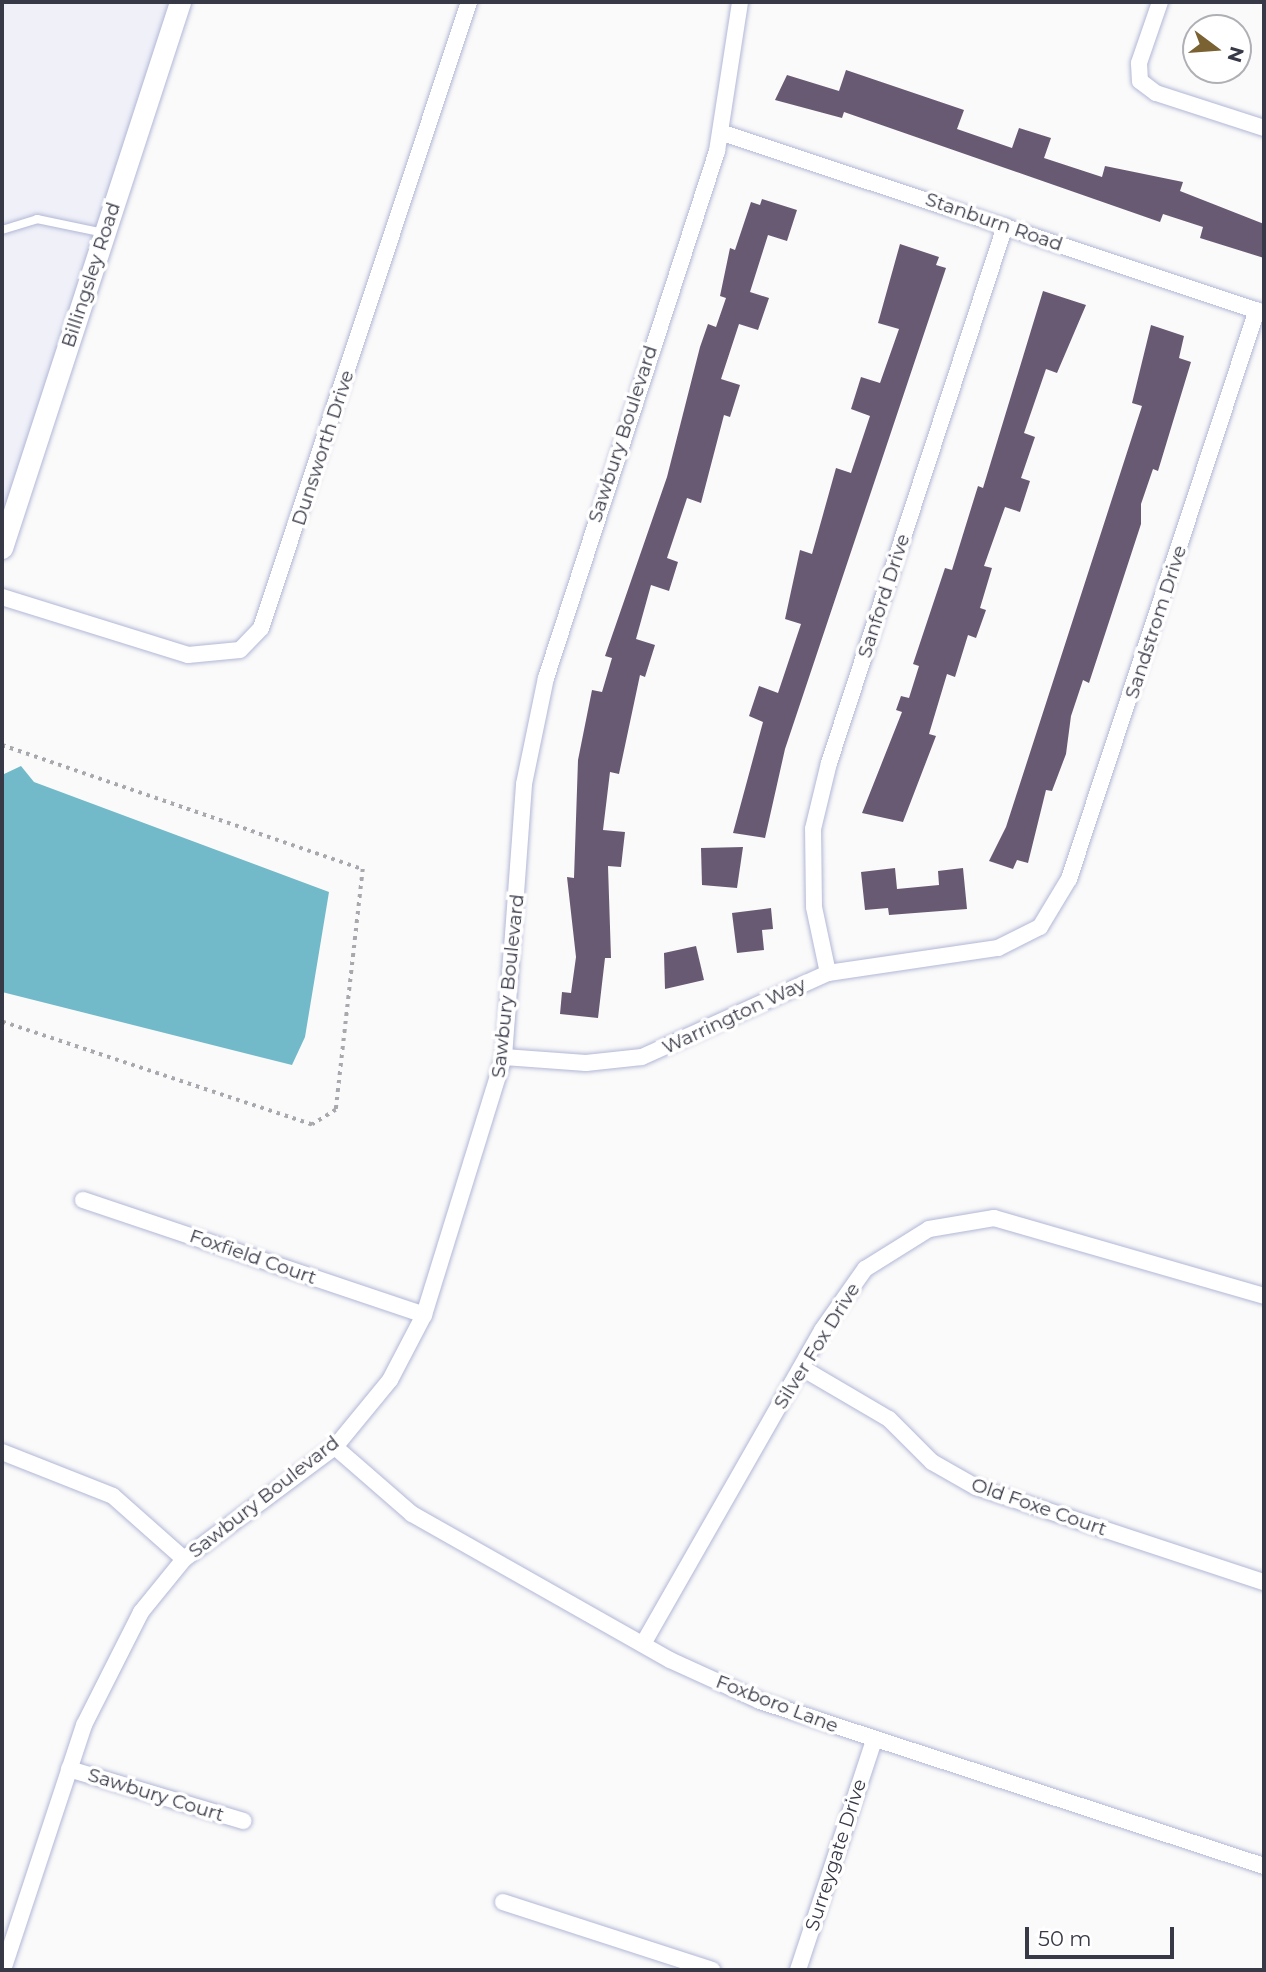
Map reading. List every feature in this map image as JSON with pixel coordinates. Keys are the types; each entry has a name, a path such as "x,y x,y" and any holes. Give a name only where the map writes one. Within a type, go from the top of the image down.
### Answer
{"street":[{"name":"Billingsley Road","path":"2,548 180,2"},
{"name":"Dunsworth Drive","path":"2,597 188,655 240,650 261,628 469,2"},
{"name":"Sawbury Boulevard","path":"3,1970 69,1769 106,1673 141,1612 184,1559 335,1447 390,1380 424,1315 504,1057 524,784 546,678 723,133 740,2"},
{"path":"1160,2 1139,63 1140,81 1156,93 1264,128"},
{"name":"Stanburn Road","path":"723,133 1261,311"},
{"name":"Sanford Drive","path":"828,973 814,907 813,829 829,763 1004,226"},
{"name":"Sandstrom Drive","path":"1040,927 1069,879 1261,311"},
{"name":"Warrington Way","path":"504,1057 586,1063 642,1057 828,973 998,948 1040,927"},
{"name":"Foxfield Court","path":"83,1200 424,1315"},
{"name":"Silver Fox Drive","path":"643,1644 802,1368 865,1269 929,1229 994,1218 1263,1292"},
{"name":"Old Foxe Court","path":"802,1368 889,1419 932,1462 976,1487 1264,1581"},
{"name":"Foxboro Lane","path":"335,1447 412,1514 643,1644 760,1701 1264,1866"},
{"path":"2,1452 113,1496 184,1559"},
{"name":"Surreygate Drive","path":"798,1970 874,1740"},
{"name":"Sawbury Court","path":"69,1769 243,1821"},
{"path":"503,1902 712,1970"}],"lane":[{"path":"2,230 37,219 104,233"}],"path":[{"path":"2,745 363,869 336,1110 313,1125 2,1022"}],"shaded area":[{"path":"2,2 180,2 2,548"}],"water":[{"path":"21,766 34,782 329,892 305,1037 292,1065 2,992 2,775"}],"building":[{"path":"846,70 964,110 957,129 1012,148 1019,128 1051,138 1044,158 1102,177 1105,166 1183,182 1180,191 1264,224 1264,258 1200,238 1203,227 1163,214 1160,222 844,112 842,118 775,100 787,75 839,91"},
{"path":"762,199 797,210 787,241 768,235 750,292 769,298 758,330 739,324 721,379 740,385 730,417 724,415 701,503 687,498 667,558 678,562 669,591 651,585 636,639 655,645 645,677 640,675 619,774 610,772 603,830 625,832 621,867 608,866 611,958 605,958 598,1018 560,1014 562,992 571,993 576,957 567,877 574,878 578,760 592,690 602,692 612,658 605,656 667,477 700,347 708,324 716,327 726,298 720,296 730,248 735,250 751,202 760,205"},
{"path":"900,244 939,257 936,265 946,268 785,749 765,838 733,833 763,722 749,716 759,686 778,693 801,624 785,619 800,550 812,554 836,468 851,473 870,416 851,409 861,377 880,383 899,329 878,323"},
{"path":"1043,291 1086,305 1057,373 1046,369 1024,433 1035,437 1021,478 1030,481 1020,512 1005,507 984,566 992,568 980,608 986,610 976,638 968,635 955,677 947,674 929,734 936,736 903,822 862,813 902,712 896,710 901,696 909,698 919,666 913,664 945,568 952,570 978,486 983,488"},
{"path":"1151,325 1184,336 1179,358 1191,362 1158,471 1153,469 1141,504 1141,524 1089,683 1083,680 1071,716 1066,754 1052,791 1046,790 1028,863 1017,860 1013,869 989,861 1006,827 1142,406 1132,403"},
{"path":"743,847 737,888 702,885 701,848"},
{"path":"895,868 897,889 939,885 938,871 963,868 967,909 889,915 888,908 865,910 861,872"},
{"path":"771,908 773,929 762,930 764,950 737,953 732,913"},
{"path":"696,946 704,980 665,989 664,953"}]}
